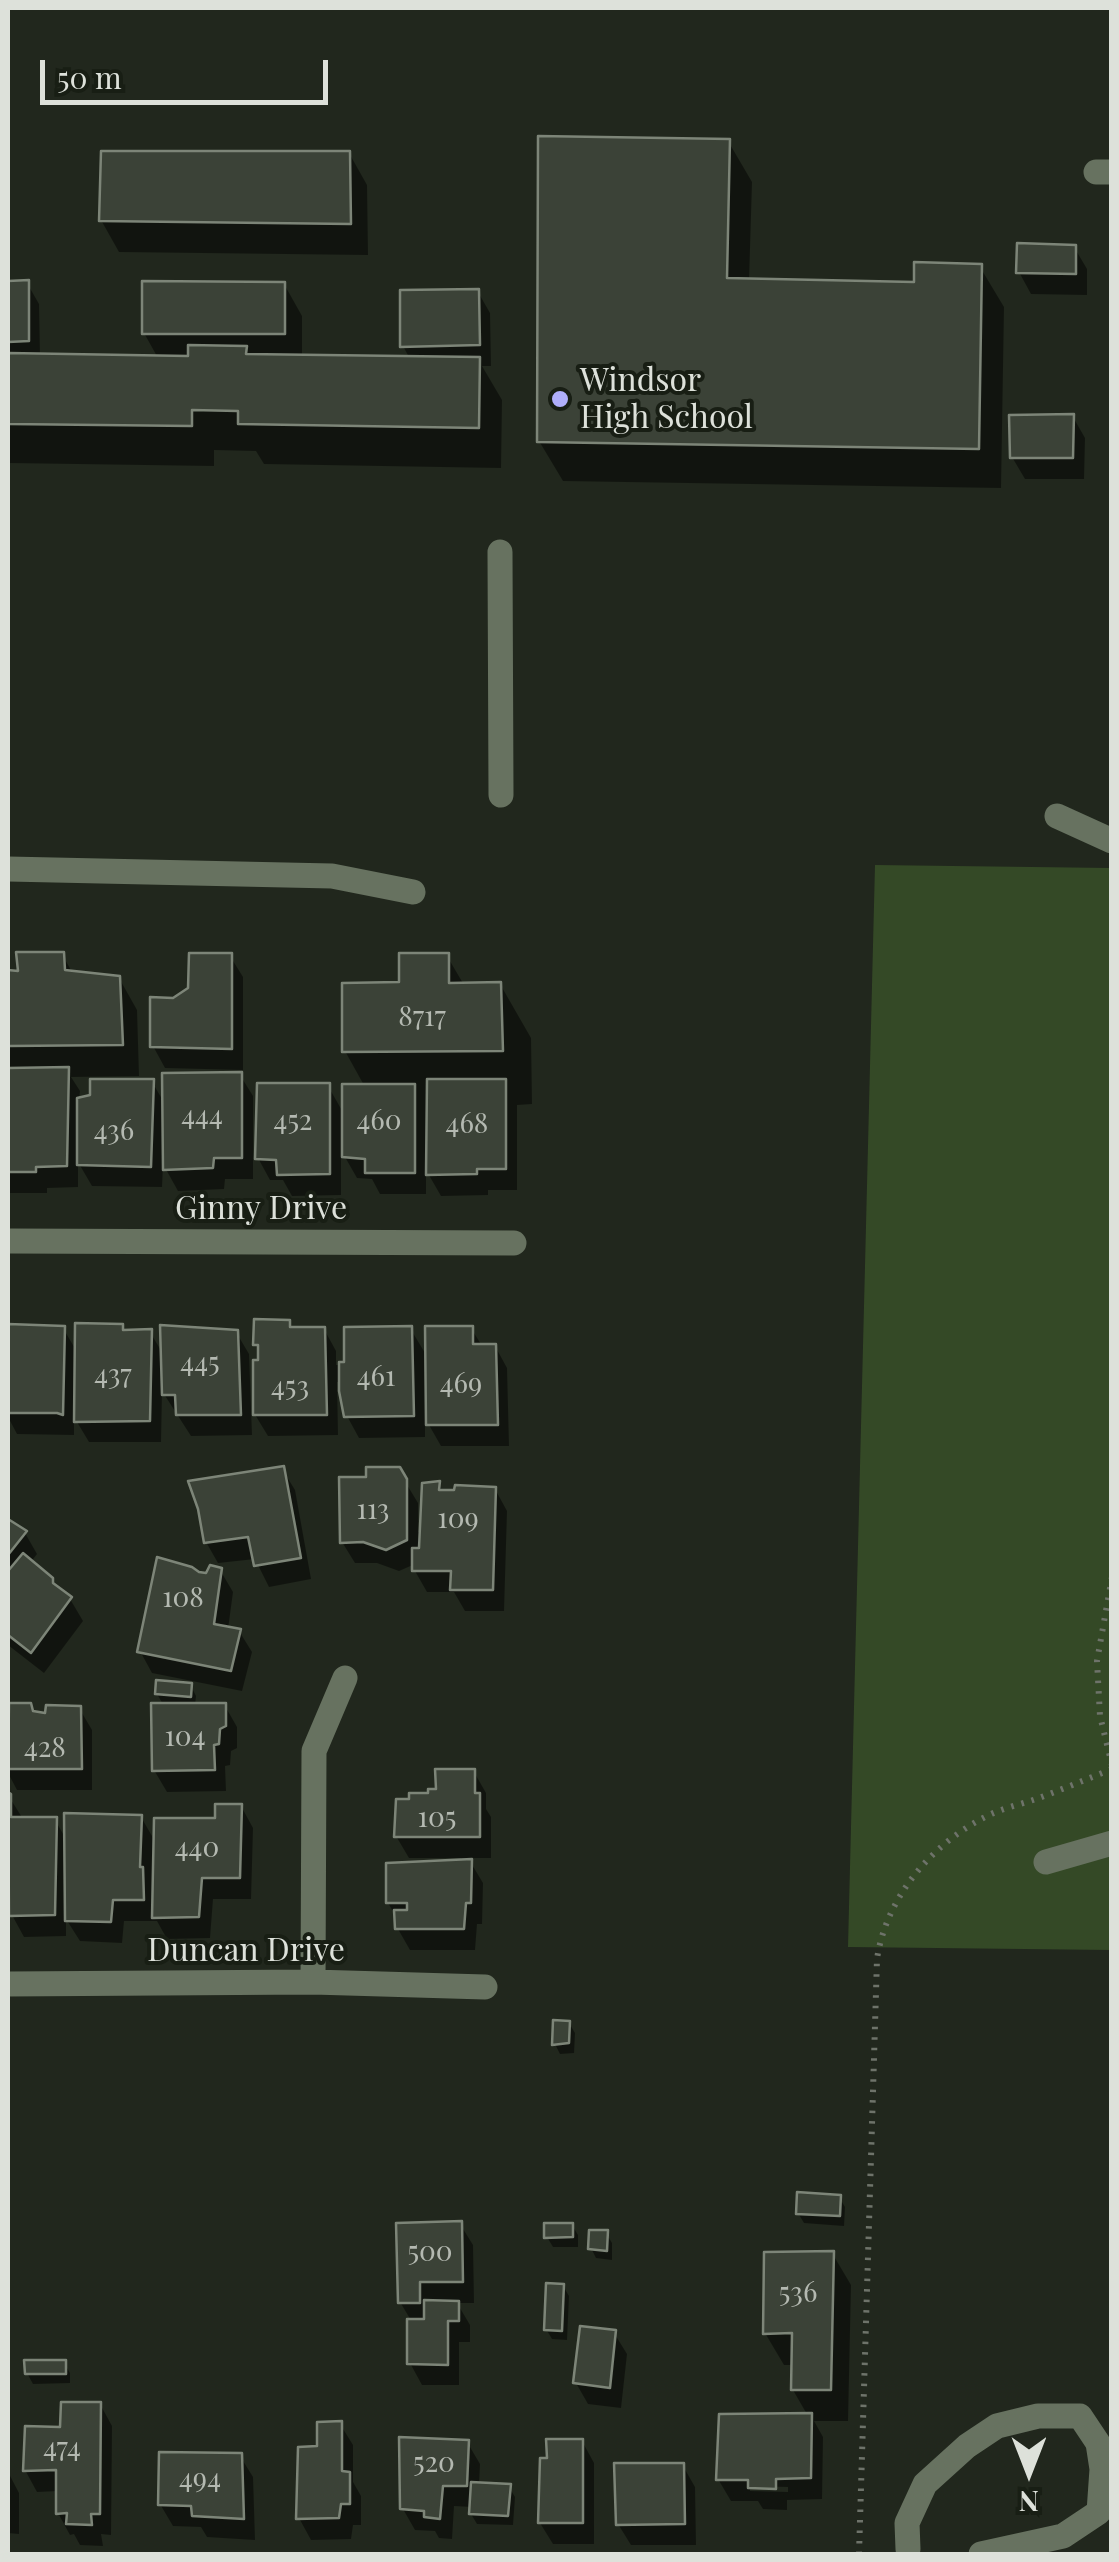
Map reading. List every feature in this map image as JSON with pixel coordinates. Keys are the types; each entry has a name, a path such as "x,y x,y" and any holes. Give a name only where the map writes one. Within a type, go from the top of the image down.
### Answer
{"street":[{"path":"500,552 501,794"},
{"path":"1058,816 1112,840"},
{"path":"8,869 332,876 413,892"},
{"name":"Ginny Drive","path":"8,1241 514,1242"},
{"path":"313,1982 314,1751 345,1678"},
{"path":"1046,1862 1112,1843"},
{"name":"Duncan Drive","path":"8,1984 313,1982 486,1987"},
{"path":"909,2553 907,2523 925,2484 967,2446 997,2426 1038,2416 1080,2416 1098,2443 1106,2512 1063,2536 981,2554"}],"path":[{"path":"860,2554 880,1937 903,1890 951,1840 987,1816 1112,1767 1100,1716 1097,1661 1112,1577"}],"green space":[{"path":"875,865 1111,868 1111,1950 848,1947"}],"building":[{"path":"538,136 730,139 727,278 914,282 914,262 982,264 979,449 537,442"},
{"path":"101,151 350,151 351,224 99,221"},
{"path":"1017,243 1076,245 1076,274 1016,273"},
{"path":"29,280 29,341 8,342 8,281"},
{"path":"142,281 285,282 285,334 142,334"},
{"path":"479,289 480,345 400,347 400,290"},
{"path":"188,345 247,346 246,354 480,357 479,428 238,424 238,411 192,410 192,426 8,424 8,353 188,356"},
{"path":"1074,414 1073,458 1010,458 1009,415"},
{"path":"16,952 64,952 65,970 120,976 123,1045 8,1046 8,970 18,971"},
{"path":"189,953 232,953 232,1049 150,1047 150,997 173,998 188,988"},
{"path":"399,953 449,953 449,983 501,982 503,1051 342,1052 342,983 399,982"},
{"path":"69,1067 67,1166 8,1172 8,1068"},
{"path":"242,1072 242,1158 214,1158 213,1168 163,1170 162,1073"},
{"path":"90,1079 154,1079 151,1167 77,1165 77,1098 90,1095"},
{"path":"427,1079 506,1079 506,1169 426,1175"},
{"path":"257,1083 330,1083 330,1174 277,1175 276,1160 255,1159"},
{"path":"342,1084 415,1084 415,1173 365,1173 365,1159 342,1157"},
{"path":"254,1319 290,1320 290,1327 325,1327 327,1415 253,1415 253,1360 258,1360 258,1345 253,1345"},
{"path":"75,1323 123,1324 123,1330 152,1329 150,1421 74,1422"},
{"path":"8,1324 65,1326 63,1415 8,1413"},
{"path":"160,1325 238,1330 241,1415 176,1415 175,1395 162,1395"},
{"path":"412,1326 414,1416 344,1417 339,1362 344,1362 344,1327"},
{"path":"425,1326 473,1326 473,1344 496,1344 498,1425 426,1425"},
{"path":"284,1466 301,1558 254,1566 248,1537 204,1543 188,1481"},
{"path":"366,1467 400,1467 407,1479 407,1540 386,1550 363,1542 340,1543 339,1477 366,1477"},
{"path":"440,1481 439,1490 454,1490 455,1485 496,1487 493,1590 450,1590 451,1571 412,1571 412,1548 419,1548 422,1483"},
{"path":"8,1519 27,1531 8,1555"},
{"path":"23,1553 72,1597 31,1653 8,1635 8,1571"},
{"path":"157,1557 199,1572 206,1573 210,1565 222,1568 214,1624 241,1629 231,1671 137,1652"},
{"path":"156,1680 192,1683 191,1697 155,1694"},
{"path":"9,1703 31,1703 33,1711 45,1713 46,1705 81,1706 82,1769 8,1769"},
{"path":"151,1703 226,1703 226,1726 220,1729 219,1744 214,1745 215,1770 152,1771"},
{"path":"435,1769 475,1769 475,1793 480,1793 480,1837 394,1837 396,1799 409,1799 409,1793 436,1789"},
{"path":"8,1792 11,1817 57,1817 55,1915 9,1916"},
{"path":"215,1804 242,1804 240,1878 202,1878 199,1917 152,1918 154,1818 215,1818"},
{"path":"64,1813 142,1815 140,1867 144,1900 113,1900 111,1922 65,1921"},
{"path":"472,1859 471,1903 466,1903 464,1929 395,1929 394,1910 407,1910 407,1903 386,1903 386,1863"},
{"path":"553,2020 570,2021 569,2043 552,2045"},
{"path":"797,2192 841,2195 840,2216 796,2214"},
{"path":"462,2221 463,2282 420,2282 420,2303 398,2303 396,2223"},
{"path":"544,2223 573,2223 573,2237 544,2238"},
{"path":"589,2230 608,2230 607,2251 588,2249"},
{"path":"834,2251 831,2390 791,2390 792,2333 763,2334 764,2252"},
{"path":"546,2283 564,2284 562,2331 544,2330"},
{"path":"424,2300 459,2301 459,2321 448,2321 448,2365 407,2364 407,2319 424,2319"},
{"path":"580,2326 616,2330 610,2388 573,2383"},
{"path":"24,2360 66,2360 66,2374 25,2374"},
{"path":"61,2402 101,2402 100,2514 91,2514 92,2525 66,2524 67,2513 56,2514 56,2470 23,2471 25,2426 60,2427"},
{"path":"812,2413 811,2478 776,2479 776,2489 748,2488 748,2480 716,2480 719,2414"},
{"path":"342,2421 342,2471 350,2472 350,2504 341,2504 339,2518 296,2519 298,2447 317,2446 317,2422"},
{"path":"399,2437 469,2440 467,2486 443,2486 440,2519 424,2517 424,2511 400,2509"},
{"path":"546,2439 583,2439 583,2523 538,2523 540,2458 547,2458"},
{"path":"159,2452 242,2453 244,2519 192,2516 191,2506 158,2505"},
{"path":"614,2463 684,2463 685,2524 616,2525"},
{"path":"471,2482 511,2484 508,2516 469,2514"}],"place":[{"name":"Windsor High School","path":"560,399"}]}
